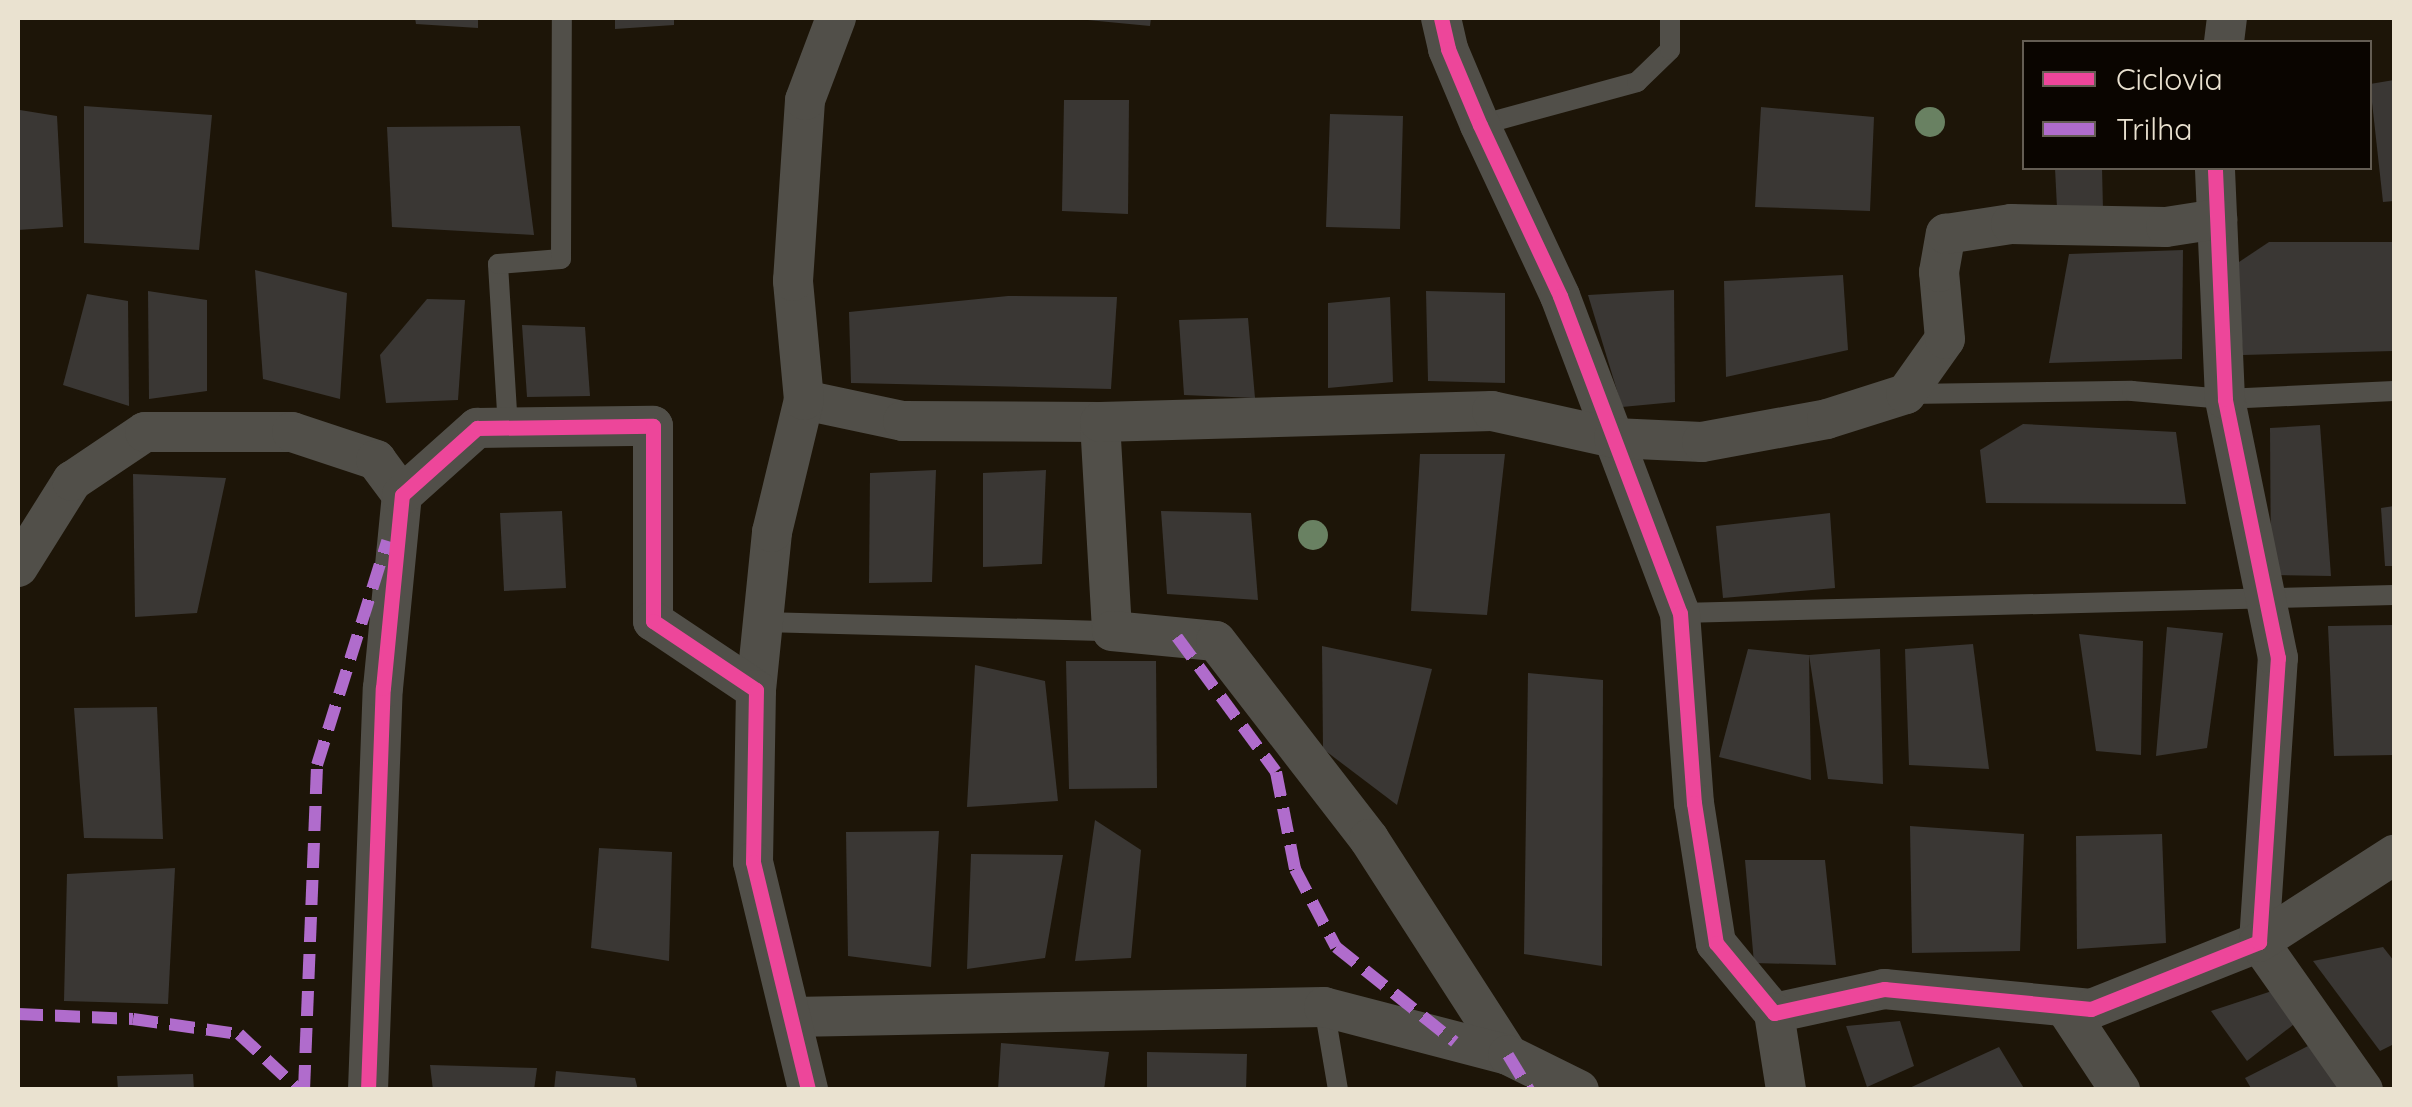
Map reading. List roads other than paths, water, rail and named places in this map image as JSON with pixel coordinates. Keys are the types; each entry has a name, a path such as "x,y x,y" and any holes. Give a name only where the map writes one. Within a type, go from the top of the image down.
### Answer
{"street":[{"path":"808,1090 753,862 756,690 772,532 804,400 793,281 805,100 836,18"},
{"path":"1441,18 1448,49 1480,126 1560,296 1680,613 1694,803 1716,943 1774,1012 1786,1090"},
{"path":"2215,170 2225,398 2278,658 2259,942 2363,1090"},
{"path":"804,400 903,421 1100,422 1492,411 1614,438 1702,442 1827,419 1906,394 1945,340 1939,272 1946,234 2011,224 2166,228 2217,219"},
{"path":"1100,422 1112,631 1216,641 1370,840 1508,1055"},
{"path":"368,1090 382,688 402,495 477,428 653,426 653,621 756,690"},
{"path":"18,567 72,481 145,432 292,432 376,460 402,495"},
{"path":"1774,1012 1884,989 2090,1009 2259,942 2394,855"},
{"path":"792,1016 1324,1006 1508,1055 1578,1090"},
{"path":"2065,1007 2120,1090"}],"lane":[{"path":"508,428 498,264 561,259 562,18"},
{"path":"1480,126 1637,82 1670,50 1670,18"},
{"path":"1906,394 2132,390 2225,398 2394,391"},
{"path":"1680,613 2394,595"},
{"path":"763,622 1112,631"},
{"path":"1324,1006 1338,1090"}]}
